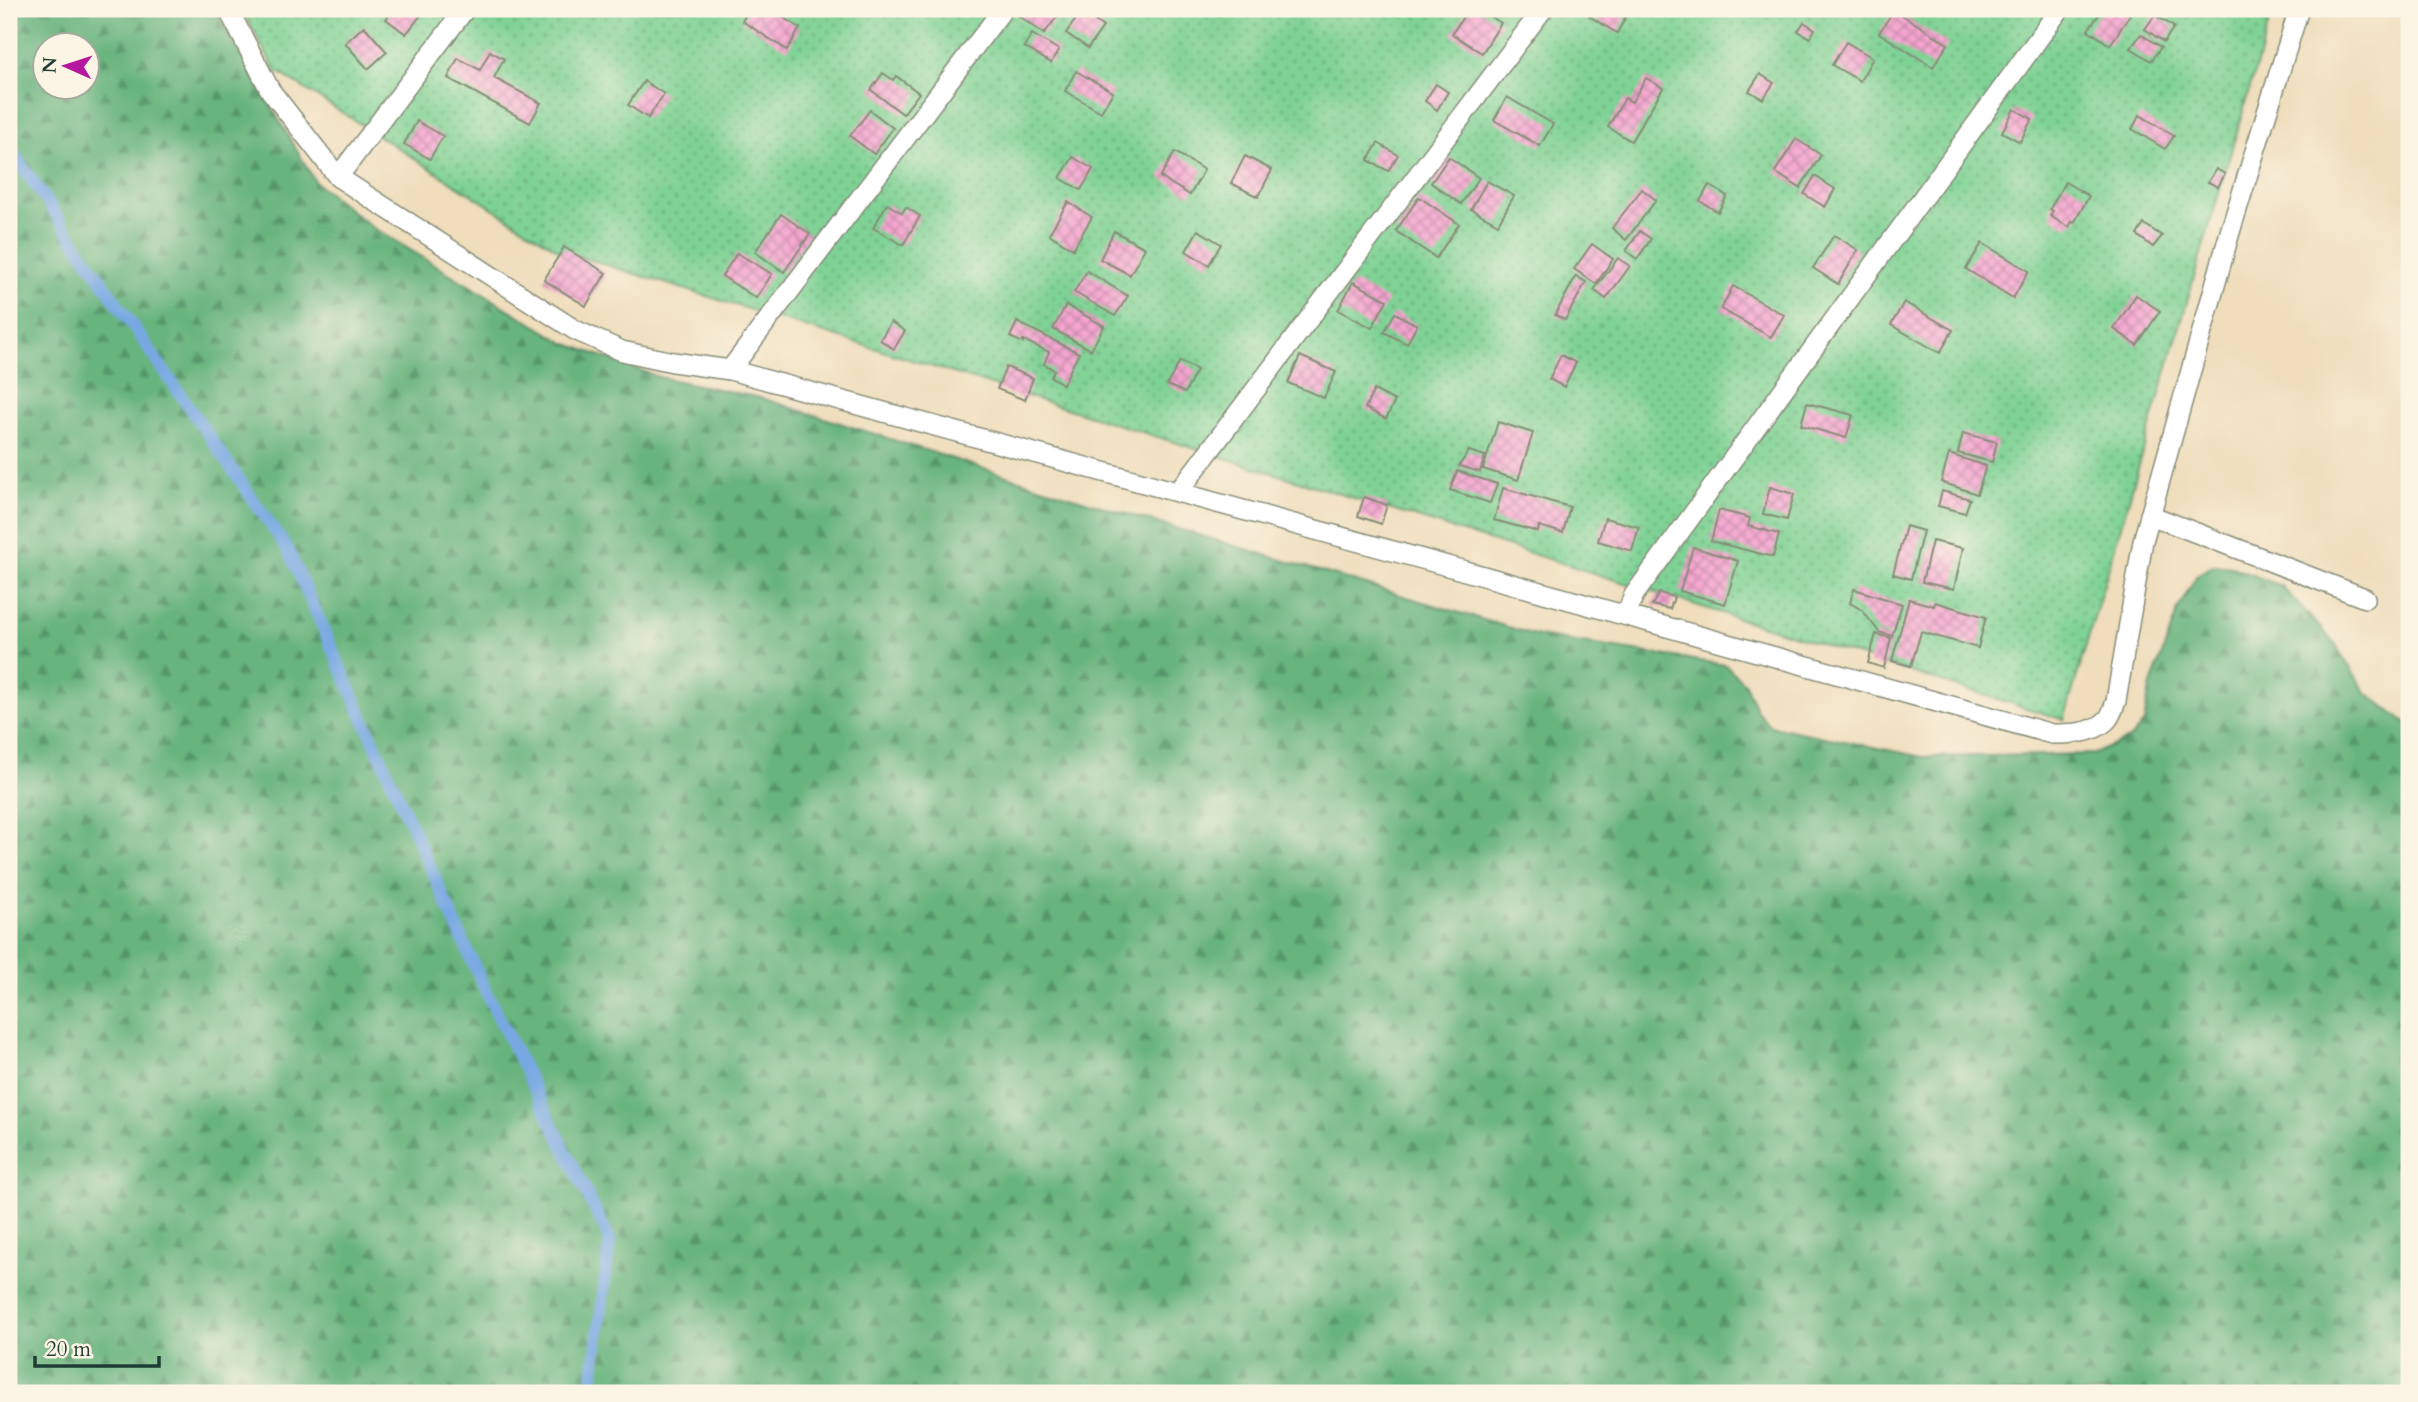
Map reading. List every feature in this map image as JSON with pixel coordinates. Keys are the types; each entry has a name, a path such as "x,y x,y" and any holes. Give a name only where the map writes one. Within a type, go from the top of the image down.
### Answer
{"lane":[{"path":"228,9 270,90 338,177 575,330 622,351 730,370 1178,491 1339,538 2052,734 2089,730 2108,721 2116,701 2143,541 2230,232 2299,9"},
{"path":"338,177 465,9"},
{"path":"730,370 1003,9"},
{"path":"1178,491 1543,9"},
{"path":"1626,615 1634,596 2060,9"},
{"path":"2150,515 2365,598"}],"green space":[{"path":"9,9 214,9 316,183 372,227 565,343 659,377 761,398 1111,509 1538,636 1726,665 1745,684 1757,711 1770,726 1923,757 2094,754 2131,738 2144,722 2150,688 2179,607 2197,575 2213,565 2232,567 2281,586 2332,640 2366,692 2409,726 2409,1393 9,1393"},
{"path":"242,9 2273,9 2064,720 559,250 275,70"}],"building":[{"path":"381,9 425,10 406,34 386,19 389,15"},
{"path":"749,9 769,9 800,28 787,50 742,21"},
{"path":"1024,9 1052,9 1059,14 1044,34 1019,16"},
{"path":"1468,9 1478,9 1501,23 1482,53 1452,34"},
{"path":"1593,9 1630,9 1617,33 1589,16"},
{"path":"2103,9 2133,10 2110,45 2088,30"},
{"path":"1894,10 1948,44 1933,67 1879,33"},
{"path":"1082,11 1103,27 1088,48 1066,33"},
{"path":"2155,15 2174,27 2164,42 2145,29"},
{"path":"1804,22 1815,29 1810,38 1798,31"},
{"path":"364,26 387,52 368,69 345,43"},
{"path":"1032,34 1059,50 1051,63 1024,47"},
{"path":"2141,34 2161,47 2151,61 2131,48"},
{"path":"1846,42 1873,58 1860,81 1832,65"},
{"path":"490,51 504,59 494,78 541,103 530,123 448,78 458,58 480,70"},
{"path":"1076,71 1113,92 1101,112 1065,91"},
{"path":"883,73 893,80 896,76 919,93 903,114 871,90"},
{"path":"1760,74 1774,83 1763,99 1749,91"},
{"path":"1646,78 1663,88 1631,141 1608,127 1625,98 1632,102"},
{"path":"644,81 664,94 648,118 628,105"},
{"path":"1436,84 1448,92 1437,110 1425,101"},
{"path":"1507,97 1553,124 1540,146 1494,120"},
{"path":"2014,109 2032,119 2020,142 2002,132"},
{"path":"870,110 893,128 874,154 850,136"},
{"path":"2140,115 2174,136 2165,149 2132,129"},
{"path":"417,121 443,136 430,159 404,144"},
{"path":"1796,139 1821,155 1800,188 1775,172"},
{"path":"1378,143 1398,155 1388,171 1368,160"},
{"path":"1175,152 1204,170 1190,195 1160,177"},
{"path":"1245,156 1272,170 1258,197 1231,183"},
{"path":"1073,157 1093,169 1081,190 1060,178"},
{"path":"1449,157 1479,178 1461,204 1431,183"},
{"path":"2216,169 2225,174 2218,187 2208,182"},
{"path":"1815,176 1835,189 1825,207 1804,194"},
{"path":"1487,181 1514,196 1498,224 1471,209"},
{"path":"2065,182 2089,196 2069,227 2050,216 2053,211 2050,209"},
{"path":"1709,185 1727,196 1718,212 1700,201"},
{"path":"1642,189 1656,200 1626,240 1612,228"},
{"path":"1419,197 1459,224 1436,258 1396,231"},
{"path":"1068,202 1092,217 1073,249 1049,234"},
{"path":"887,204 902,213 906,207 920,216 903,245 873,228"},
{"path":"781,214 810,234 784,272 755,252"},
{"path":"2144,224 2162,236 2153,247 2137,235"},
{"path":"1198,230 1221,244 1209,265 1186,251"},
{"path":"1114,231 1145,248 1130,275 1100,259"},
{"path":"1640,231 1651,239 1637,259 1626,251"},
{"path":"1834,235 1858,250 1838,284 1813,268"},
{"path":"1982,243 2029,271 2013,298 1966,269"},
{"path":"1592,244 1613,259 1596,284 1574,269"},
{"path":"564,247 606,273 586,306 544,280"},
{"path":"737,253 772,274 756,298 722,276"},
{"path":"1618,258 1630,266 1606,299 1594,290"},
{"path":"1087,271 1128,296 1115,316 1074,292"},
{"path":"1576,276 1586,282 1565,320 1555,315"},
{"path":"1353,282 1387,300 1372,328 1338,310"},
{"path":"1733,286 1784,315 1771,337 1721,309"},
{"path":"2136,295 2160,311 2137,345 2114,329"},
{"path":"1904,302 1953,330 1940,353 1891,325"},
{"path":"1066,305 1104,326 1091,350 1053,329"},
{"path":"1395,313 1417,325 1407,344 1384,332"},
{"path":"891,322 905,331 894,349 880,340"},
{"path":"1017,322 1079,353 1063,384 1051,377 1054,370 1044,364 1049,352 1010,337"},
{"path":"1561,355 1576,363 1564,387 1549,379"},
{"path":"1300,356 1336,372 1324,398 1288,383"},
{"path":"1180,361 1197,370 1185,393 1167,385"},
{"path":"1006,367 1033,378 1025,400 997,389"},
{"path":"1374,390 1395,401 1386,419 1365,408"},
{"path":"1807,403 1853,415 1846,438 1801,425"},
{"path":"1498,422 1533,433 1518,480 1483,469"},
{"path":"1963,433 1997,442 1992,462 1958,453"},
{"path":"1469,451 1485,456 1480,472 1459,466"},
{"path":"1949,454 1986,466 1977,494 1941,482"},
{"path":"1457,471 1497,484 1490,503 1450,490"},
{"path":"1770,487 1794,494 1787,520 1763,514"},
{"path":"1503,488 1570,507 1563,533 1539,526 1538,532 1494,520"},
{"path":"1942,491 1970,499 1965,513 1938,506"},
{"path":"1364,497 1387,505 1381,524 1358,516"},
{"path":"1719,510 1750,518 1748,526 1779,534 1773,557 1711,541"},
{"path":"1605,518 1639,527 1632,551 1598,541"},
{"path":"1906,526 1923,531 1911,579 1893,574"},
{"path":"1932,541 1963,548 1954,589 1922,582"},
{"path":"1693,547 1738,561 1725,604 1680,591"},
{"path":"1854,589 1902,604 1892,636 1879,632 1862,610 1850,603"},
{"path":"1659,593 1674,597 1670,609 1652,605"},
{"path":"1909,599 1934,606 1935,602 1986,617 1978,648 1921,632 1911,666 1892,661"},
{"path":"1876,634 1891,638 1884,668 1868,663"}],"waterway":[{"path":"9,147 288,550 486,992 610,1240 591,1393"}]}
